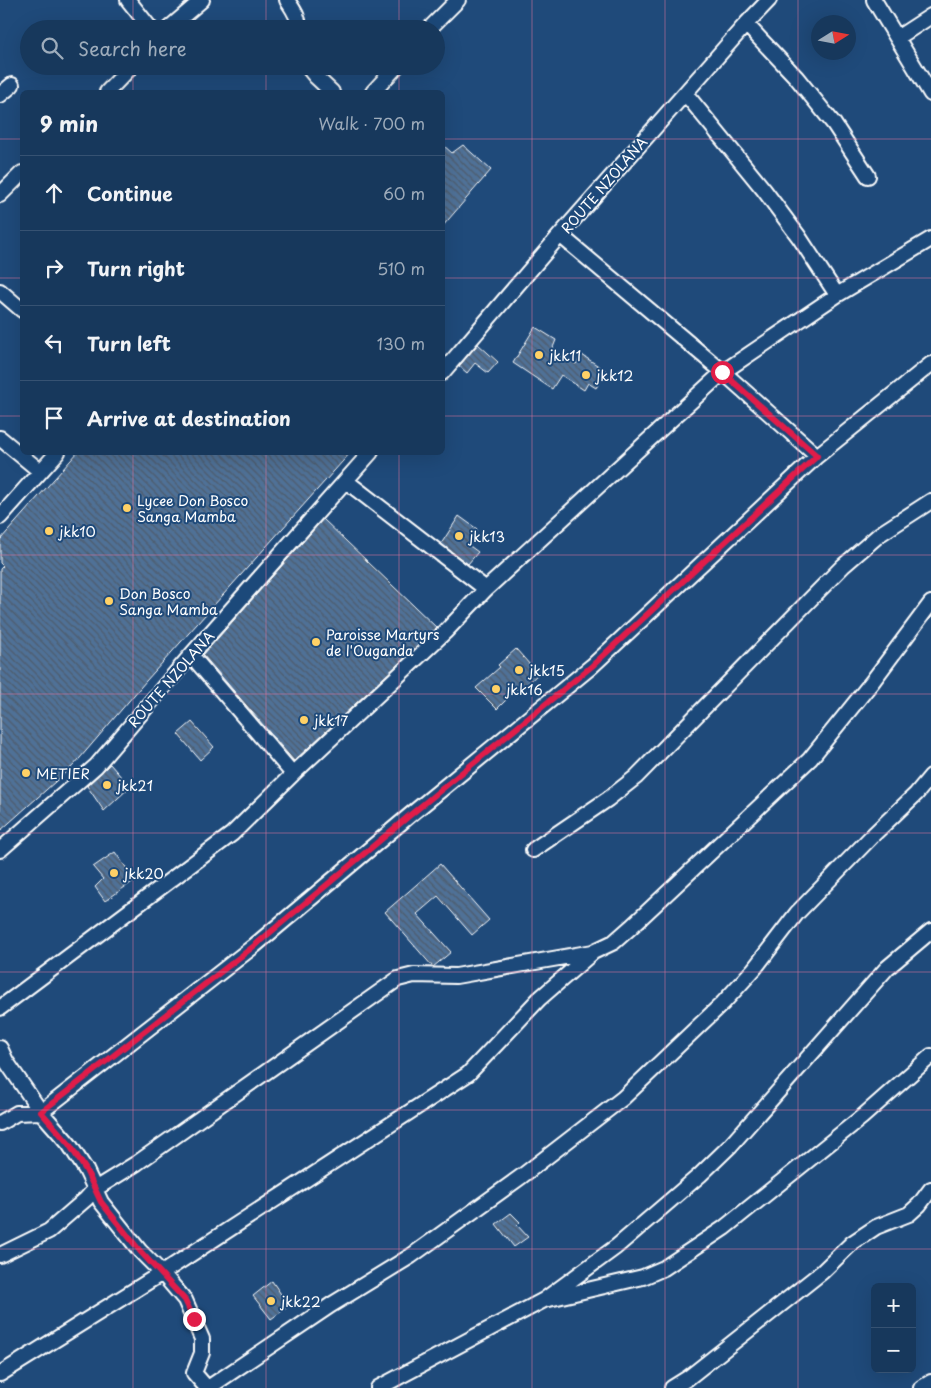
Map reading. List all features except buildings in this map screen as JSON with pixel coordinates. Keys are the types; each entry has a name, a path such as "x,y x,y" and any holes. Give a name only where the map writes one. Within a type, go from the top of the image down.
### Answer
{"street":[{"path":"128,0 144,20"},
{"path":"179,20 202,0"},
{"path":"287,0 298,20"},
{"path":"438,20 458,0"},
{"name":"ROUTE NZOLANA","path":"445,370 560,235 769,0"},
{"path":"874,0 931,94"},
{"path":"897,38 931,16"},
{"path":"746,24 796,76 834,124 868,176"},
{"path":"108,90 123,75"},
{"path":"314,75 330,90"},
{"path":"375,90 389,75"},
{"path":"0,94 12,85"},
{"path":"685,93 764,190 799,237 837,295"},
{"path":"0,195 20,175"},
{"path":"560,235 722,372 817,456"},
{"path":"0,1008 232,834 293,774 445,632 486,589 722,372 837,295 931,239"},
{"path":"0,291 20,308"},
{"path":"0,1123 17,1113 41,1112 254,946 592,666 817,456 931,364"},
{"path":"0,438 20,454"},
{"path":"21,455 40,471"},
{"path":"0,517 55,455"},
{"name":"ROUTE NZOLANA","path":"0,850 96,766 191,655 368,455"},
{"path":"346,481 486,589"},
{"path":"533,850 608,800 636,777 843,566 880,534 929,504"},
{"path":"0,1255 48,1231 86,1199 94,1189 137,1163 398,979 414,975 456,976 593,952 614,942 810,760 931,603"},
{"path":"191,655 293,774"},
{"path":"0,1048 3,1063 69,1144 86,1170 101,1202 140,1251 185,1300 202,1339 202,1353 194,1373 208,1388 330,1305 411,1256 522,1176 623,1098 723,1003 754,969 797,913 916,794 931,776"},
{"path":"378,1388 544,1300 616,1247 700,1175 730,1146 887,968 931,931"},
{"path":"0,1374 162,1273 468,1074 539,999 593,952"},
{"path":"544,1300 643,1277 664,1268 724,1228 862,1117 931,1056"},
{"path":"672,1388 688,1378 822,1272 852,1243 876,1228 909,1214 919,1205 931,1189"},
{"path":"921,1388 931,1382"}],"place":[{"name":"jkk11","path":"539,355"},
{"name":"jkk12","path":"586,375"},
{"name":"Lycee Don Bosco Sanga Mamba","path":"127,508"},
{"name":"jkk10","path":"49,531"},
{"name":"jkk13","path":"459,536"},
{"name":"Don Bosco Sanga Mamba","path":"109,601"},
{"name":"Paroisse Martyrs de l'Ouganda","path":"316,642"},
{"name":"jkk15","path":"519,670"},
{"name":"jkk16","path":"496,689"},
{"name":"jkk17","path":"304,720"},
{"name":"METIER","path":"26,773"},
{"name":"jkk21","path":"107,785"},
{"name":"jkk20","path":"114,873"},
{"name":"jkk22","path":"271,1301"}],"route":[{"path":"194,1319 185,1300 140,1251 101,1202 86,1170 69,1144 41,1112 254,946 592,666 817,456 722,372"}]}
